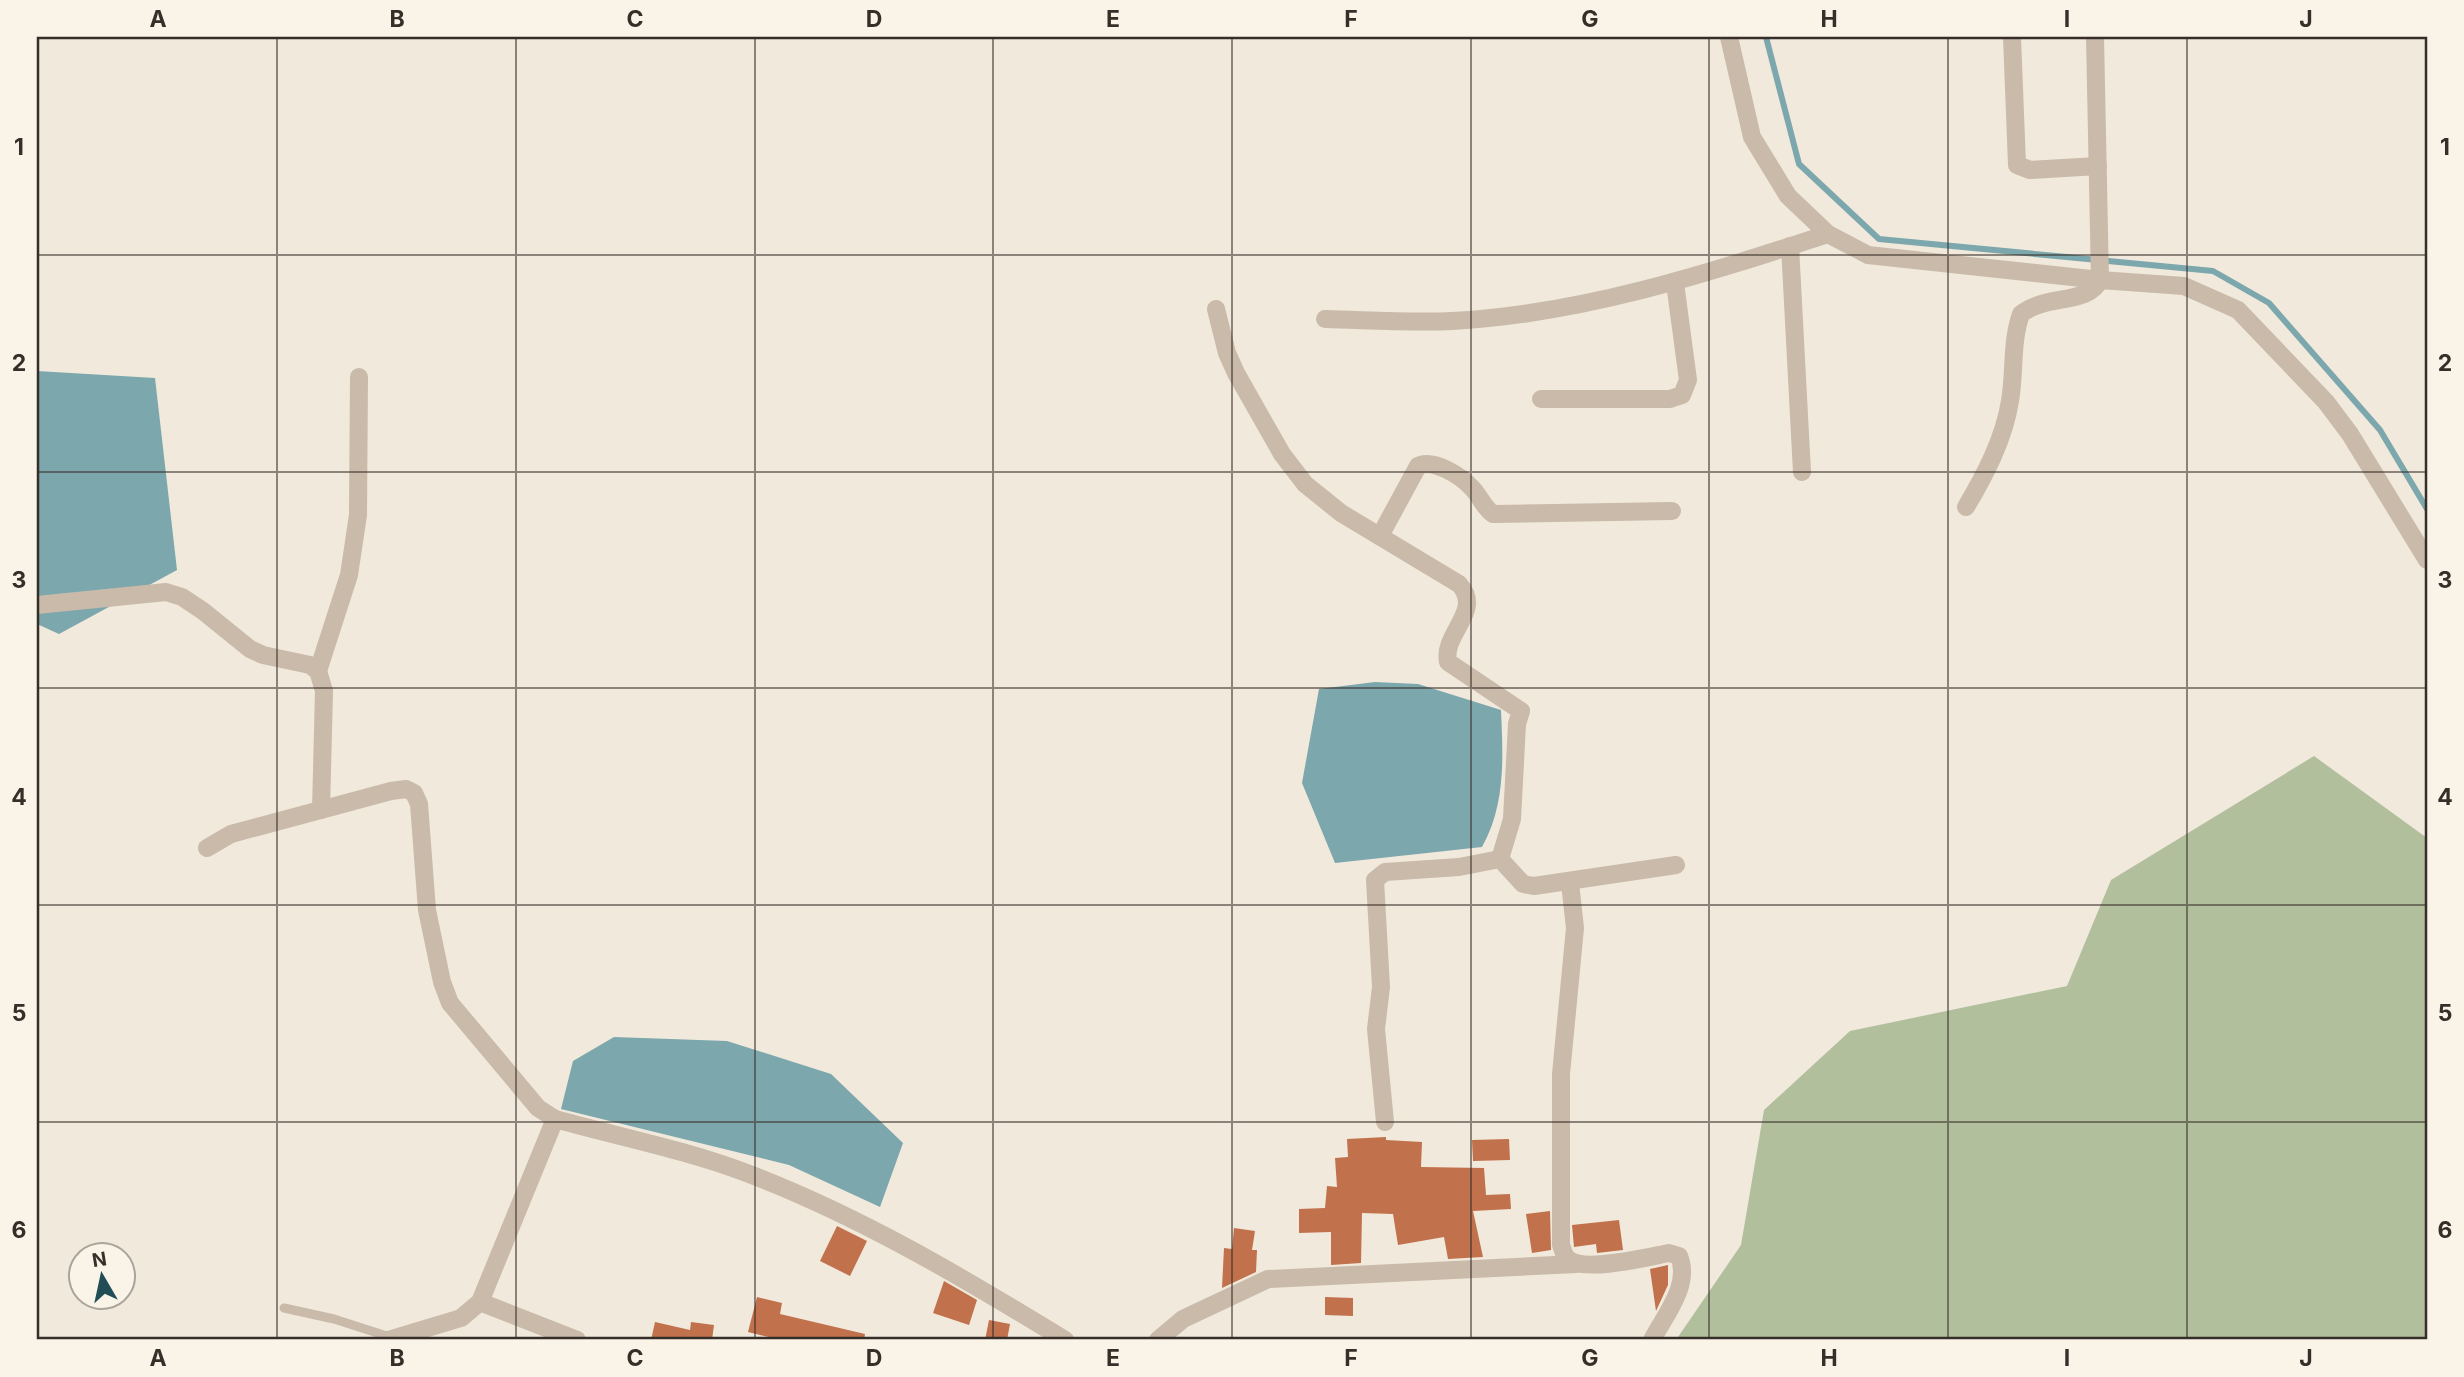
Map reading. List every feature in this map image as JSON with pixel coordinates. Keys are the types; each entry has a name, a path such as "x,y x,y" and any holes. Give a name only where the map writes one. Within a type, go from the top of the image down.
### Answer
{"street":[{"path":"1729,37 1752,137 1788,197 1828,234 1868,255 2184,286 2238,310 2326,402 2350,434 2427,559"},
{"path":"2012,37 2017,164 2030,170 2098,166"},
{"path":"1966,507 1982,480 2002,433 2011,398 2021,314 2051,299 2085,296 2097,288 2100,249 2095,37"},
{"path":"1325,320 1452,321 1565,307 1675,283 1828,234"},
{"path":"1790,246 1802,472"},
{"path":"1541,399 1670,399 1682,395 1688,380 1675,283"},
{"path":"1216,309 1227,353 1236,373 1297,475 1324,502 1466,592 1468,608 1448,648 1448,663 1521,711 1517,724 1512,819 1500,859"},
{"path":"321,810 324,691 318,671 349,575 358,515 359,377"},
{"path":"1380,536 1413,474 1425,462 1433,463 1470,485 1493,514 1672,511"},
{"path":"37,605 166,592 192,604 250,649 263,655 310,665 318,671"},
{"path":"207,848 230,834 391,791 406,789 414,793 419,804 427,909 442,982 450,1003 538,1108 555,1119 743,1171 848,1216 963,1278 1065,1340"},
{"path":"1500,859 1526,886 1570,883 1676,865"},
{"path":"1385,1122 1376,1029 1381,987 1375,880 1385,872 1459,867 1500,859"},
{"path":"1570,883 1575,928 1561,1074 1560,1245 1566,1258 1576,1264"},
{"path":"391,1339 461,1318 480,1302 555,1119"},
{"path":"1158,1340 1183,1319 1268,1279 1591,1265 1669,1253 1679,1256 1683,1267 1683,1282 1651,1340"},
{"path":"480,1302 577,1340"}],"lane":[{"path":"284,1308 334,1319 391,1339"}],"green space":[{"path":"2314,756 2427,838 2427,1340 1676,1340 1741,1245 1764,1110 1850,1031 2067,986 2111,880"}],"water":[{"path":"37,371 155,378 177,570 59,634 37,624"},
{"path":"1375,682 1418,684 1501,710 1502,763 1499,797 1490,831 1482,847 1335,863 1302,783 1319,689"},
{"path":"614,1037 727,1041 831,1074 903,1143 880,1207 789,1165 561,1109 573,1061"}],"building":[{"path":"1386,1137 1386,1140 1422,1142 1421,1167 1484,1168 1486,1195 1510,1194 1511,1209 1473,1211 1483,1257 1448,1259 1444,1237 1398,1245 1393,1214 1362,1213 1361,1263 1331,1265 1331,1232 1299,1233 1299,1209 1325,1208 1327,1186 1337,1187 1335,1158 1348,1157 1347,1139"},
{"path":"1509,1139 1510,1160 1473,1161 1472,1140"},
{"path":"1550,1211 1551,1250 1532,1253 1526,1214"},
{"path":"1619,1220 1623,1250 1597,1253 1596,1244 1574,1247 1572,1225"},
{"path":"837,1226 867,1241 850,1276 820,1261"},
{"path":"1234,1228 1255,1231 1252,1250 1257,1250 1256,1272 1222,1288 1224,1248 1232,1249"},
{"path":"1668,1265 1668,1285 1656,1311 1650,1269"},
{"path":"944,1281 977,1300 969,1325 933,1313"},
{"path":"757,1297 782,1303 780,1314 865,1334 864,1340 781,1340 748,1332"},
{"path":"1325,1297 1353,1298 1353,1316 1325,1315"},
{"path":"989,1320 1010,1324 1007,1340 985,1340"},
{"path":"655,1322 690,1330 691,1322 714,1325 712,1340 651,1340"}],"waterway":[{"path":"1766,37 1799,164 1879,239 2213,271 2269,303 2380,430 2427,509"}]}
